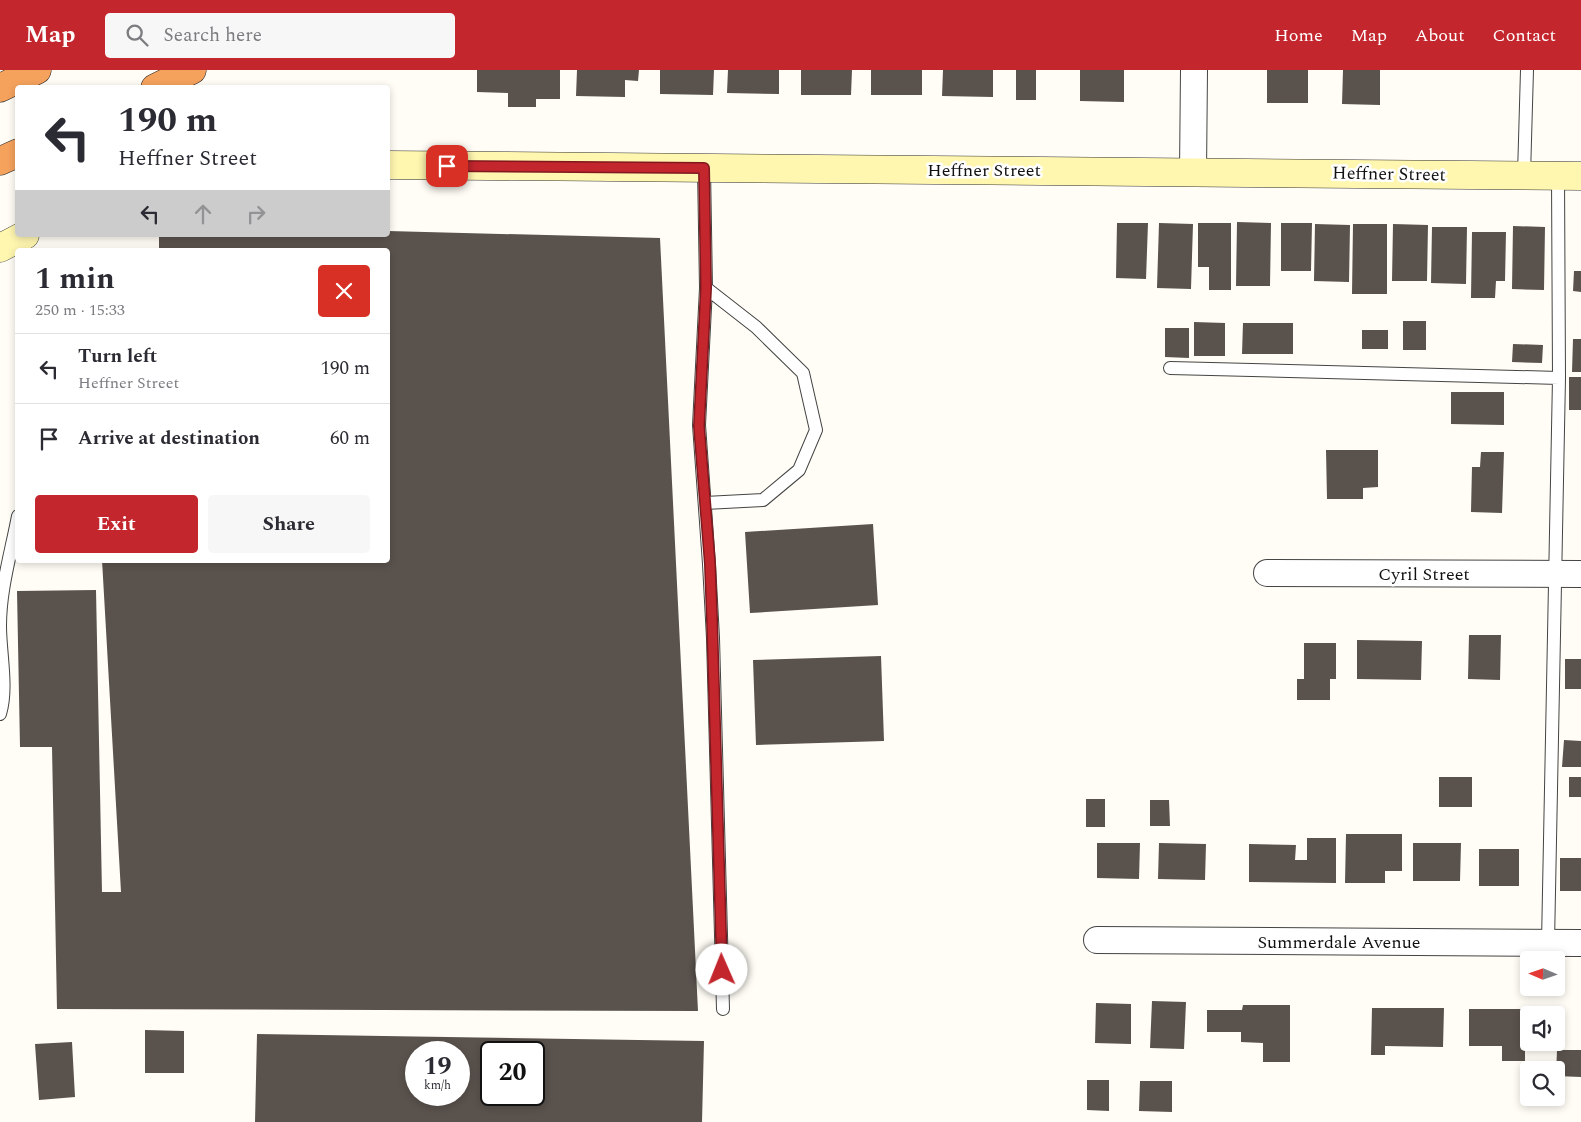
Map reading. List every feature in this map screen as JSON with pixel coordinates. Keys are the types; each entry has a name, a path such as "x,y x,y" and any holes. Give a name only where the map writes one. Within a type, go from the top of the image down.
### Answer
{"highway":[{"path":"161,85 192,70"},
{"path":"0,80 36,71"},
{"path":"0,88 36,71"},
{"path":"0,161 15,154"}],"street":[{"path":"1193,172 1194,70"},
{"name":"Heffner Street","path":"390,165 1569,176"},
{"name":"Cyril Street","path":"1267,573 1581,574"},
{"name":"Summerdale Avenue","path":"1097,940 1581,943"}],"lane":[{"path":"1524,175 1527,70"},
{"path":"704,168 706,288 699,426 713,638 723,1009"},
{"path":"1548,943 1559,378 1569,176"},
{"path":"705,503 763,500 799,470 816,430 803,373 756,327 706,288"},
{"path":"1170,368 1559,378"},
{"path":"0,714 3,680 0,626 2,588 15,530"}],"building":[{"path":"477,70 560,70 560,99 536,99 536,107 508,107 508,93 477,92"},
{"path":"577,70 639,70 638,81 625,80 625,97 576,96"},
{"path":"660,70 714,70 713,95 660,94"},
{"path":"728,70 779,70 779,94 727,93"},
{"path":"801,70 852,70 851,95 801,95"},
{"path":"871,70 922,70 922,95 871,95"},
{"path":"943,70 993,70 993,97 942,96"},
{"path":"1016,70 1036,70 1036,100 1016,100"},
{"path":"1080,70 1124,70 1124,102 1080,101"},
{"path":"1267,70 1308,70 1308,103 1267,103"},
{"path":"1343,70 1380,70 1380,105 1342,104"},
{"path":"1237,222 1271,223 1270,286 1236,286"},
{"path":"1117,223 1148,223 1146,279 1116,278"},
{"path":"1159,223 1193,224 1191,289 1157,288"},
{"path":"1198,223 1231,223 1231,290 1209,290 1209,267 1198,267"},
{"path":"1281,223 1312,223 1311,271 1281,271"},
{"path":"1315,224 1350,225 1349,282 1314,281"},
{"path":"1353,224 1387,224 1387,294 1352,294"},
{"path":"1393,224 1428,225 1427,281 1392,281"},
{"path":"1513,226 1545,227 1544,290 1512,289"},
{"path":"1432,227 1467,227 1466,284 1431,283"},
{"path":"390,231 660,238 698,1011 57,1009 52,747 20,747 17,591 96,590 102,892 121,892 102,563 390,563 390,248 159,248 159,237 390,237"},
{"path":"1472,232 1506,232 1505,281 1496,281 1495,298 1471,298"},
{"path":"1574,271 1581,271 1581,292 1573,291"},
{"path":"1403,321 1426,321 1426,350 1403,350"},
{"path":"1194,322 1225,323 1225,356 1194,356"},
{"path":"1243,323 1293,323 1293,354 1242,354"},
{"path":"1165,328 1189,328 1189,358 1165,357"},
{"path":"1362,330 1388,330 1388,349 1362,349"},
{"path":"1573,339 1581,339 1581,372 1572,372"},
{"path":"1513,344 1543,345 1542,363 1512,362"},
{"path":"1569,377 1581,377 1581,410 1569,410"},
{"path":"1451,392 1504,392 1504,425 1451,424"},
{"path":"1326,450 1378,450 1378,487 1363,488 1363,499 1327,499"},
{"path":"1481,452 1504,452 1502,513 1471,512 1472,467 1480,467"},
{"path":"873,524 878,605 750,613 745,532"},
{"path":"1469,635 1501,635 1500,680 1468,679"},
{"path":"1357,640 1422,641 1421,680 1357,679"},
{"path":"1304,643 1336,643 1336,679 1330,679 1330,700 1297,700 1297,679 1304,679"},
{"path":"881,656 884,741 756,745 753,660"},
{"path":"1565,659 1581,659 1581,689 1565,689"},
{"path":"1564,740 1581,741 1581,767 1562,767"},
{"path":"1439,777 1472,777 1472,807 1439,807"},
{"path":"1569,777 1581,777 1581,797 1569,797"},
{"path":"1086,799 1105,799 1105,827 1086,827"},
{"path":"1150,800 1169,800 1170,826 1150,826"},
{"path":"1346,834 1402,834 1402,871 1385,871 1385,883 1345,883"},
{"path":"1307,838 1336,838 1336,883 1249,882 1249,844 1296,845 1295,860 1307,860"},
{"path":"1097,843 1140,843 1139,879 1097,878"},
{"path":"1159,843 1206,844 1205,880 1158,879"},
{"path":"1413,843 1461,843 1460,881 1413,881"},
{"path":"1479,849 1519,849 1519,886 1479,886"},
{"path":"1560,858 1581,858 1581,891 1560,891"},
{"path":"1152,1001 1186,1002 1184,1049 1150,1048"},
{"path":"1096,1003 1131,1004 1131,1044 1095,1043"},
{"path":"1243,1005 1290,1005 1290,1062 1263,1062 1263,1043 1241,1042 1241,1032 1207,1032 1207,1010 1242,1010"},
{"path":"1372,1008 1444,1008 1443,1047 1385,1046 1385,1055 1371,1055"},
{"path":"1469,1009 1520,1009 1520,1051 1525,1051 1525,1061 1502,1061 1502,1046 1469,1046"},
{"path":"145,1030 184,1031 184,1073 145,1073"},
{"path":"257,1034 704,1041 702,1122 255,1122"},
{"path":"72,1042 75,1097 39,1100 35,1044"},
{"path":"1581,1050 1581,1077 1565,1076 1565,1061 1557,1061 1557,1051"},
{"path":"1087,1080 1109,1080 1109,1111 1087,1110"},
{"path":"1140,1081 1172,1081 1172,1112 1139,1111"}],"route":[{"path":"447,166 704,168 706,288 699,426 710,564 722,970"}]}
